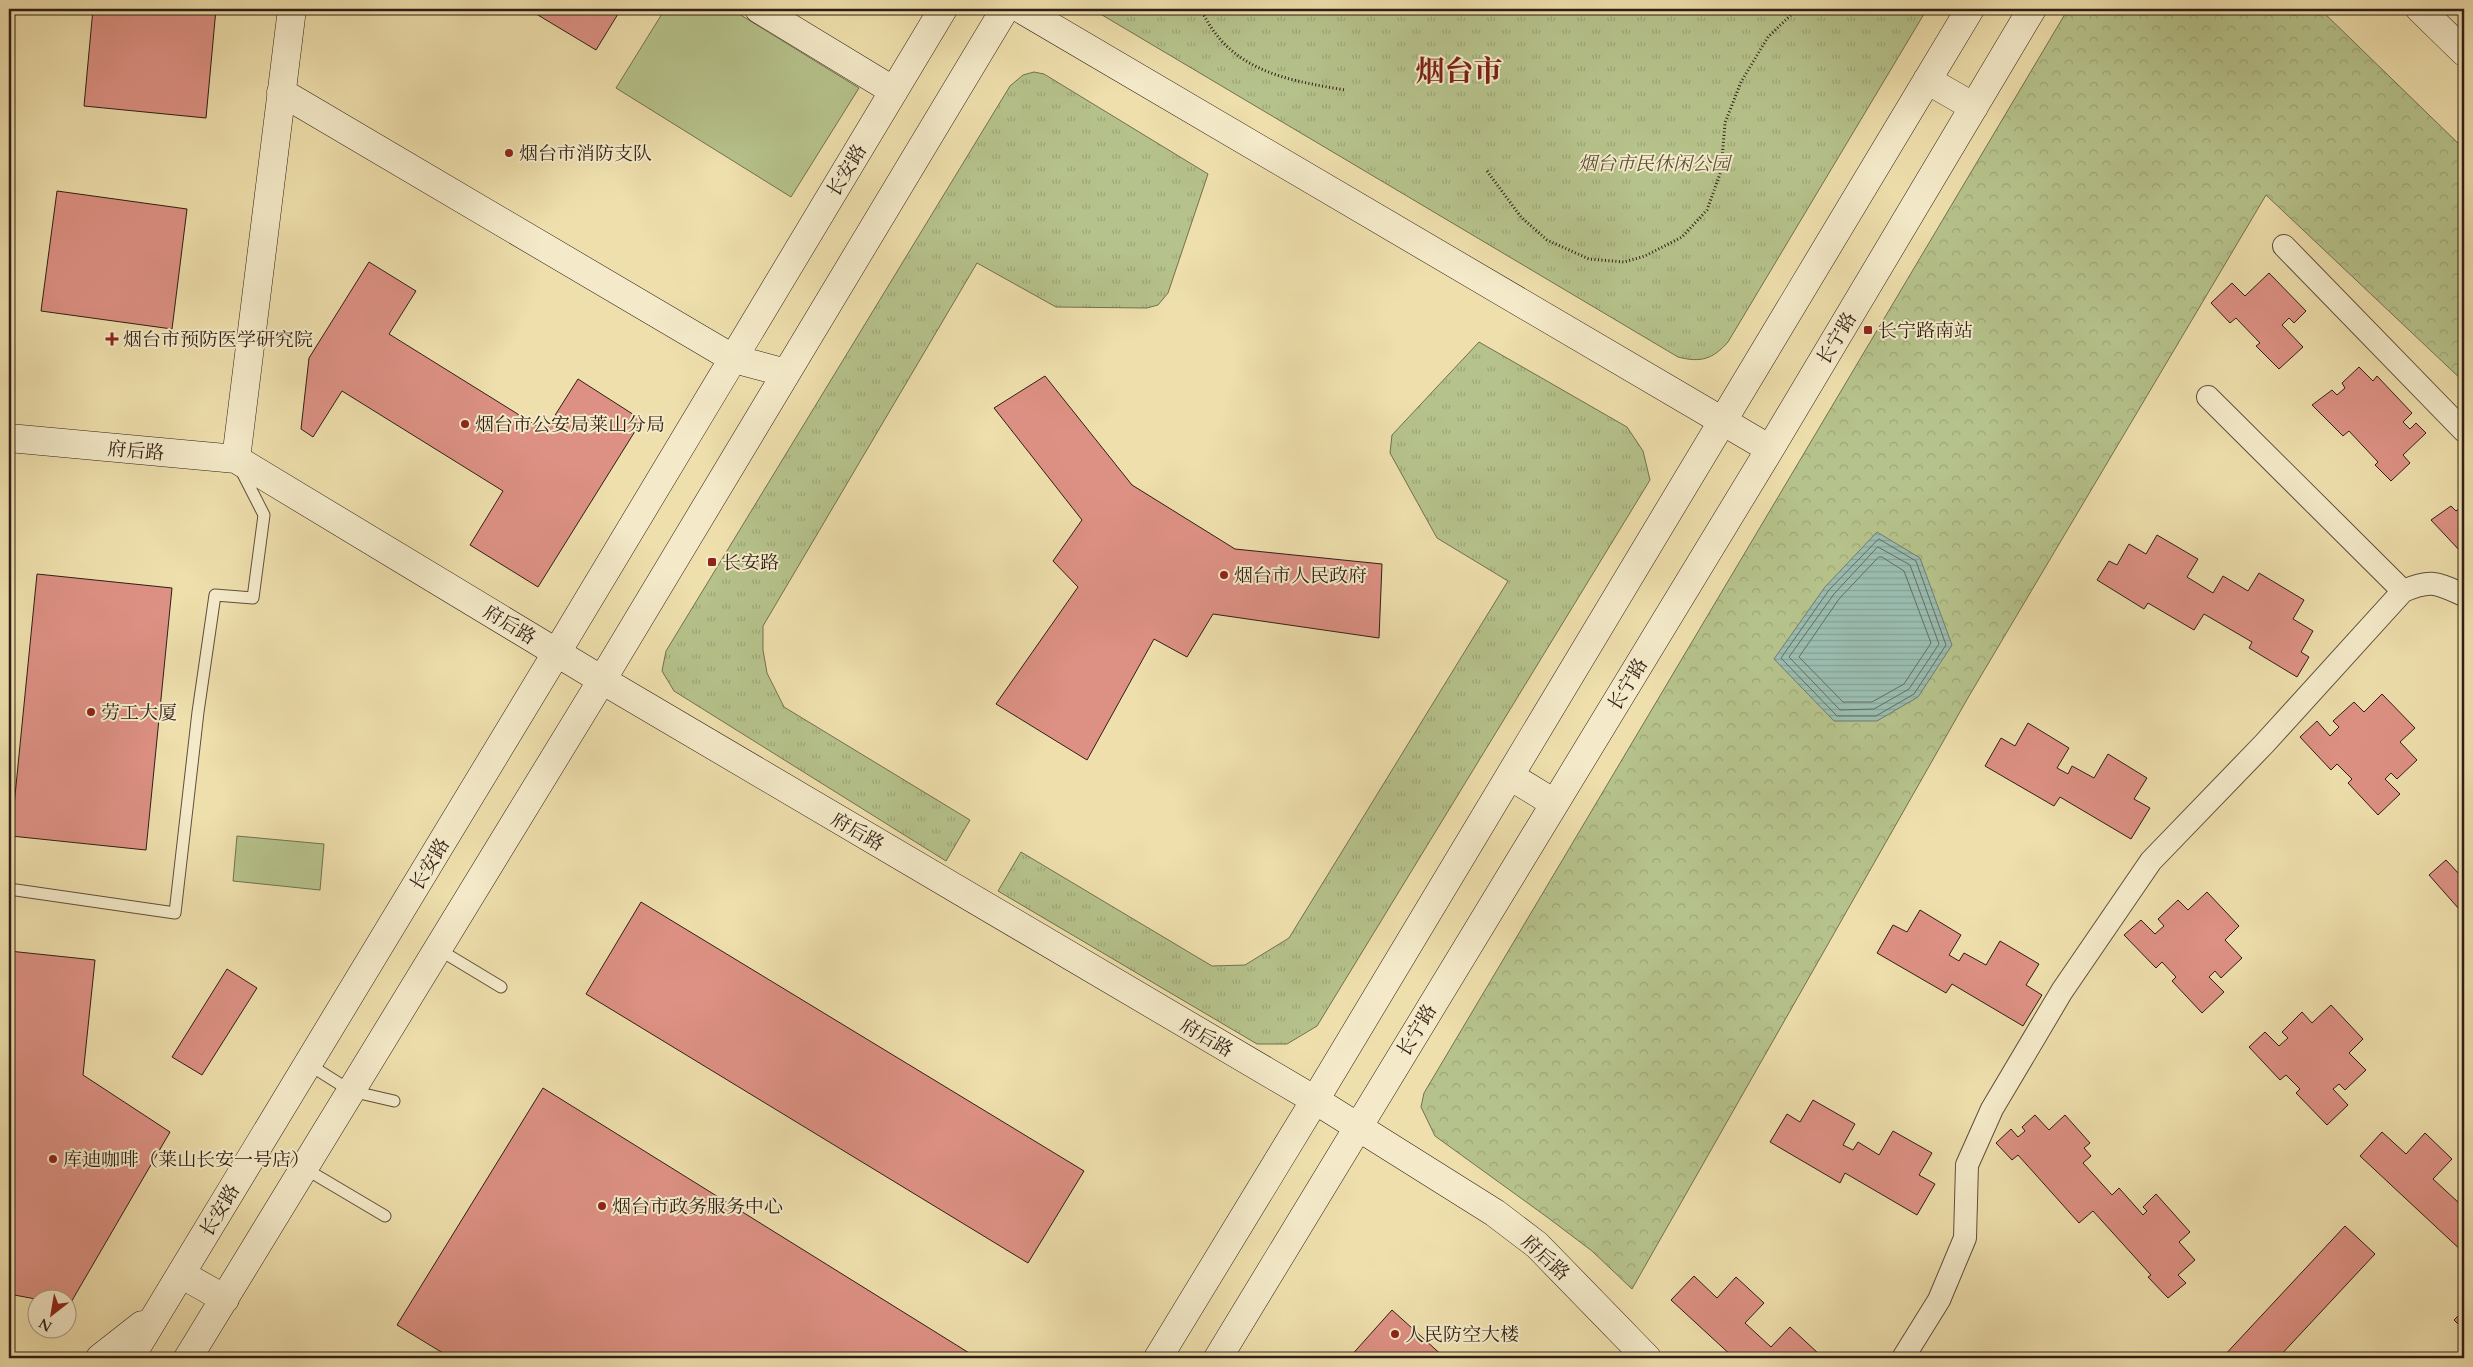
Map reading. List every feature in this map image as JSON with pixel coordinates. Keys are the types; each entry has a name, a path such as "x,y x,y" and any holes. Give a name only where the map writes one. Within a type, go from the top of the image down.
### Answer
{"street":[{"path":"236,460 292,9"},
{"path":"759,9 894,91"},
{"name":"长安路","path":"130,1358 734,359 943,9"},
{"path":"188,1358 602,680 1005,9"},
{"path":"1021,9 1770,449"},
{"path":"1158,1358 1970,9"},
{"name":"长宁路","path":"1218,1358 1357,1126 1770,449 2032,9"},
{"path":"2420,9 2464,52"},
{"path":"1928,80 1974,107"},
{"path":"281,92 734,359 786,373"},
{"path":"2284,246 2464,431"},
{"path":"2208,396 2403,591"},
{"name":"府后路","path":"9,438 236,460 602,680 1315,1100 1495,1213 1537,1245 1647,1358"},
{"path":"1903,1358 1939,1300 1965,1238 1967,1165 1992,1109 2062,991 2151,861 2264,744 2403,591 2420,584 2435,582 2464,595"},
{"path":"1510,776 1554,803"},
{"path":"181,1274 224,1299"},
{"path":"100,1358 125,1341 161,1307"}],"lane":[{"path":"9,889 175,913 198,712 215,595 253,598 264,515 236,460"},
{"path":"438,948 501,987"},
{"path":"308,1064 351,1091 394,1101"},
{"path":"304,1168 385,1216"}],"path":[{"path":"1201,9 1220,40 1257,68 1289,80 1346,90"},
{"path":"1487,171 1522,217 1547,240 1589,259 1624,262 1645,256 1682,237 1707,210 1721,170 1725,123 1740,82 1768,37 1797,9"}],"green space":[{"path":"665,9 731,9 859,88 791,197 616,88"},
{"name":"烟台市民休闲公园","path":"1092,9 1927,9 1728,342 1712,356 1693,360 1678,357"},
{"path":"2068,9 2320,9 2464,149 2464,382 2266,195 1969,696 1632,1289 1592,1251 1435,1136 1421,1107 1424,1093"},
{"path":"1034,72 1044,74 1208,174 1168,293 1158,305 1147,308 1056,307 977,263 763,626 763,650 767,673 784,707 970,820 946,861 674,691 662,671 666,651 1010,86 1023,75"},
{"path":"1479,342 1627,427 1643,451 1650,480 1317,1026 1287,1044 1257,1044 998,891 1021,852 1212,966 1245,965 1289,938 1508,581 1437,538 1390,453 1392,435"},
{"path":"237,836 324,844 320,890 233,881"}],"water":[{"path":"1877,532 1920,558 1952,645 1918,697 1877,721 1834,721 1774,659 1825,587"}],"building":[{"path":"93,9 216,9 206,118 84,106"},
{"path":"528,9 621,9 596,50"},
{"path":"57,191 187,209 172,329 41,311"},
{"name":"烟台市公安局莱山分局","path":"369,262 416,291 389,334 545,431 578,379 642,420 538,587 470,545 503,491 342,391 313,437 301,429 309,358"},
{"path":"2269,273 2306,311 2294,323 2289,318 2282,325 2303,347 2279,369 2256,346 2260,343 2236,318 2230,323 2211,303 2232,283 2245,296"},
{"path":"2359,367 2373,381 2377,376 2412,413 2403,422 2410,429 2416,423 2426,433 2403,455 2410,463 2391,481 2375,465 2378,462 2349,431 2343,436 2312,405 2332,390 2337,395 2345,388 2342,383"},
{"name":"烟台市人民政府","path":"1045,376 1132,485 1235,549 1382,564 1379,638 1213,614 1187,657 1154,639 1087,760 996,704 1078,587 1053,561 1082,520 994,408"},
{"path":"2464,495 2464,504 2460,499"},
{"path":"2464,504 2464,550 2461,552 2431,520 2451,506 2456,511"},
{"path":"2157,535 2198,559 2187,577 2213,593 2223,576 2248,591 2259,573 2304,600 2293,619 2313,631 2301,652 2309,657 2297,677 2249,648 2252,642 2204,614 2194,630 2148,603 2144,609 2097,580 2109,561 2117,565 2129,544 2146,554"},
{"name":"劳工大厦","path":"37,574 172,588 146,850 11,836"},
{"path":"2382,694 2415,728 2400,742 2417,760 2397,779 2391,773 2385,779 2400,794 2378,815 2348,783 2352,779 2337,764 2331,770 2300,737 2317,721 2330,736 2339,727 2333,721 2354,702 2364,712"},
{"path":"2028,723 2069,748 2057,768 2068,774 2072,766 2094,778 2108,754 2147,778 2134,799 2150,808 2131,839 2060,797 2054,806 1985,766 2001,738 2015,746"},
{"path":"2446,860 2460,875 2464,871 2464,905 2459,909 2429,875"},
{"path":"2207,892 2239,926 2225,940 2242,958 2221,978 2215,971 2209,977 2224,992 2202,1013 2172,981 2176,977 2162,962 2156,968 2124,935 2141,920 2155,934 2164,926 2158,919 2178,900 2188,910"},
{"path":"641,902 1084,1171 1028,1263 586,994"},
{"path":"1920,910 1961,935 1949,955 1959,961 1964,953 1986,965 2000,941 2039,964 2026,985 2042,995 2023,1026 1952,984 1946,993 1877,953 1893,925 1907,932"},
{"path":"9,951 95,960 83,1075 170,1132 78,1290 28,1290 28,1298 9,1294"},
{"path":"227,969 257,988 202,1075 172,1057"},
{"path":"2331,1005 2363,1039 2349,1053 2366,1070 2345,1090 2339,1084 2333,1089 2348,1105 2327,1125 2296,1093 2300,1089 2286,1075 2280,1080 2249,1047 2265,1032 2279,1046 2288,1038 2282,1032 2302,1012 2312,1023"},
{"name":"烟台市政务服务中心","path":"543,1088 974,1356 973,1358 451,1358 397,1325"},
{"path":"1813,1100 1855,1124 1843,1145 1853,1150 1858,1142 1879,1155 1893,1131 1932,1153 1919,1175 1935,1184 1917,1215 1845,1173 1840,1183 1770,1142 1787,1114 1800,1122"},
{"path":"2035,1115 2049,1130 2065,1115 2090,1143 2084,1148 2091,1156 2083,1163 2112,1195 2119,1188 2143,1215 2147,1211 2143,1207 2156,1194 2190,1232 2179,1242 2195,1260 2178,1275 2186,1283 2168,1298 2148,1277 2151,1275 2093,1211 2079,1223 2018,1155 2012,1160 1996,1143 2011,1129 2018,1137 2025,1131 2022,1127"},
{"path":"2382,1132 2406,1154 2425,1133 2452,1159 2433,1179 2459,1203 2464,1198 2464,1253 2360,1156"},
{"path":"2345,1226 2375,1254 2278,1358 2222,1358"},
{"path":"1694,1276 1717,1298 1736,1277 1764,1303 1745,1323 1771,1347 1790,1327 1820,1355 1817,1358 1734,1358 1671,1300"},
{"name":"人民防空大楼","path":"1392,1310 1445,1358 1349,1358"},
{"path":"2464,1310 2464,1330 2454,1320"}],"place":[{"name":"烟台市消防支队","path":"509,153"},
{"name":"长宁路南站","path":"1868,330"},
{"name":"烟台市预防医学研究院","path":"112,339"},
{"name":"烟台市公安局莱山分局","path":"465,424"},
{"name":"长安路","path":"712,562"},
{"name":"烟台市人民政府","path":"1224,575"},
{"name":"劳工大厦","path":"91,712"},
{"name":"库迪咖啡（莱山长安一号店）","path":"53,1159"},
{"name":"烟台市政务服务中心","path":"602,1206"},
{"name":"人民防空大楼","path":"1395,1334"}],"district":[{"name":"烟台市","path":"1459,71"}]}
